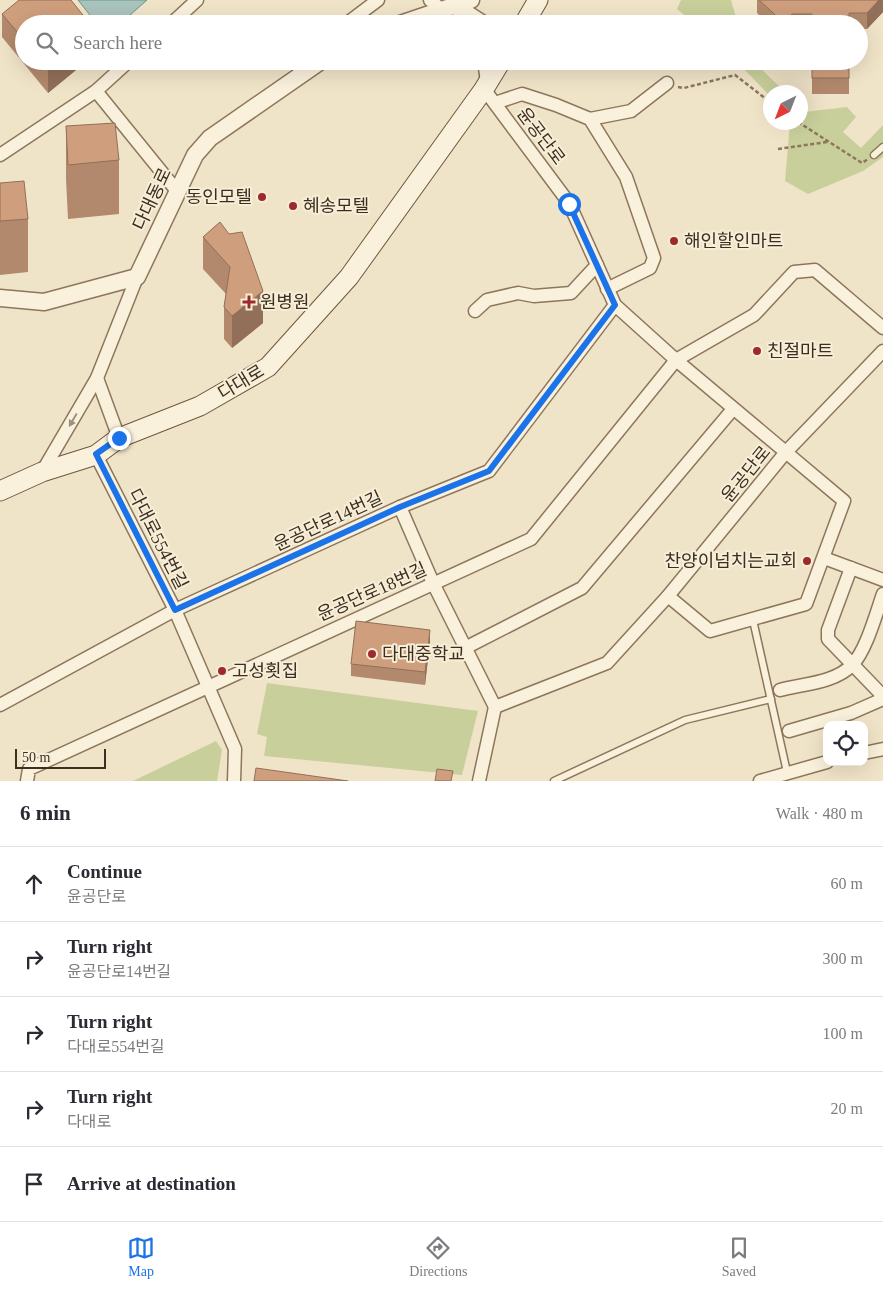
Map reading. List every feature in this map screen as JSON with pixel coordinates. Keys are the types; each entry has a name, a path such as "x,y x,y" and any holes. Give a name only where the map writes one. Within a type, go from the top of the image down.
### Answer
{"main road":[{"path":"529,15 538,0"},
{"name":"다대로","path":"0,491 42,472 96,454 119,438 200,406 268,367 348,277 489,91 497,70"}],"street":[{"path":"181,15 197,0"},
{"path":"358,15 378,0"},
{"path":"420,15 442,5 471,0"},
{"path":"442,5 463,15"},
{"path":"0,155 96,90 119,70"},
{"name":"다대동로","path":"136,277 195,155 210,138 305,70"},
{"path":"487,70 489,91 522,94 590,119 631,111 667,83"},
{"path":"96,90 177,191"},
{"name":"윤공단로","path":"489,91 569,204 615,305 676,360 786,452 668,596 607,663 495,707"},
{"path":"590,119 626,177 654,258 650,268 607,288"},
{"path":"475,311 487,300 518,293 534,296 570,294 597,265"},
{"path":"676,360 754,315 794,272 815,270 883,328"},
{"path":"0,298 44,302 136,277"},
{"path":"42,472 97,378 136,277"},
{"name":"윤공단로14번길","path":"0,705 175,610 400,507 489,471 615,305"},
{"path":"668,596 710,631 806,604 844,501 786,452 883,350"},
{"name":"윤공단로18번길","path":"27,781 29,769 530,539 676,360"},
{"path":"97,378 119,438"},
{"path":"465,648 582,588 733,408"},
{"name":"다대로554번길","path":"96,454 175,610 206,687 235,749 234,781"},
{"path":"400,507 433,584 495,707 479,781"},
{"path":"824,558 883,580"},
{"path":"789,731 851,713 875,704 883,697 828,639 828,630 851,568"},
{"path":"780,690 839,674 852,665 860,652 883,594"},
{"path":"868,752 883,749"},
{"path":"760,781 823,763"}],"lane":[{"path":"874,155 883,147"},
{"path":"753,620 787,772"},
{"path":"554,781 685,720 771,699"}],"path":[{"path":"667,83 684,88 735,75 763,97"},
{"path":"808,129 862,163 874,155"},
{"path":"778,150 828,142"}],"green space":[{"path":"681,0 731,0 735,14 684,15 677,9"},
{"path":"745,70 762,70 778,85 763,85 763,89"},
{"path":"847,107 856,117 843,132 861,148 883,125 883,157 863,171 808,194 785,181 789,130 808,130 808,112"},
{"path":"267,683 478,711 462,775 264,756 267,737 257,734"},
{"path":"216,741 222,750 217,781 133,781"}],"water":[{"path":"78,0 147,0 130,15 90,15"}],"building":[{"path":"19,0 71,0 83,15 15,15 15,29 2,14"},
{"path":"759,0 879,0 867,13 849,13 849,15 775,15"},
{"path":"812,70 849,70 849,78 812,78"},
{"path":"115,123 119,160 68,165 66,126"},
{"path":"24,181 28,219 0,221 0,183"},
{"path":"220,222 229,234 242,232 263,291 232,316 224,307 230,267 203,237"},
{"path":"356,621 430,630 425,672 351,664"},
{"path":"256,768 348,781 254,781"},
{"path":"437,769 453,771 451,781 435,781"}],"place":[{"name":"동인모텔","path":"262,197"},
{"name":"혜송모텔","path":"293,206"},
{"name":"해인할인마트","path":"674,241"},
{"name":"원병원","path":"249,302"},
{"name":"친절마트","path":"757,351"},
{"name":"찬양이넘치는교회","path":"807,561"},
{"name":"다대중학교","path":"372,654"},
{"name":"고성횟집","path":"222,671"}],"route":[{"path":"119,438 96,454 175,610 400,507 489,471 615,305 569,204"}]}
